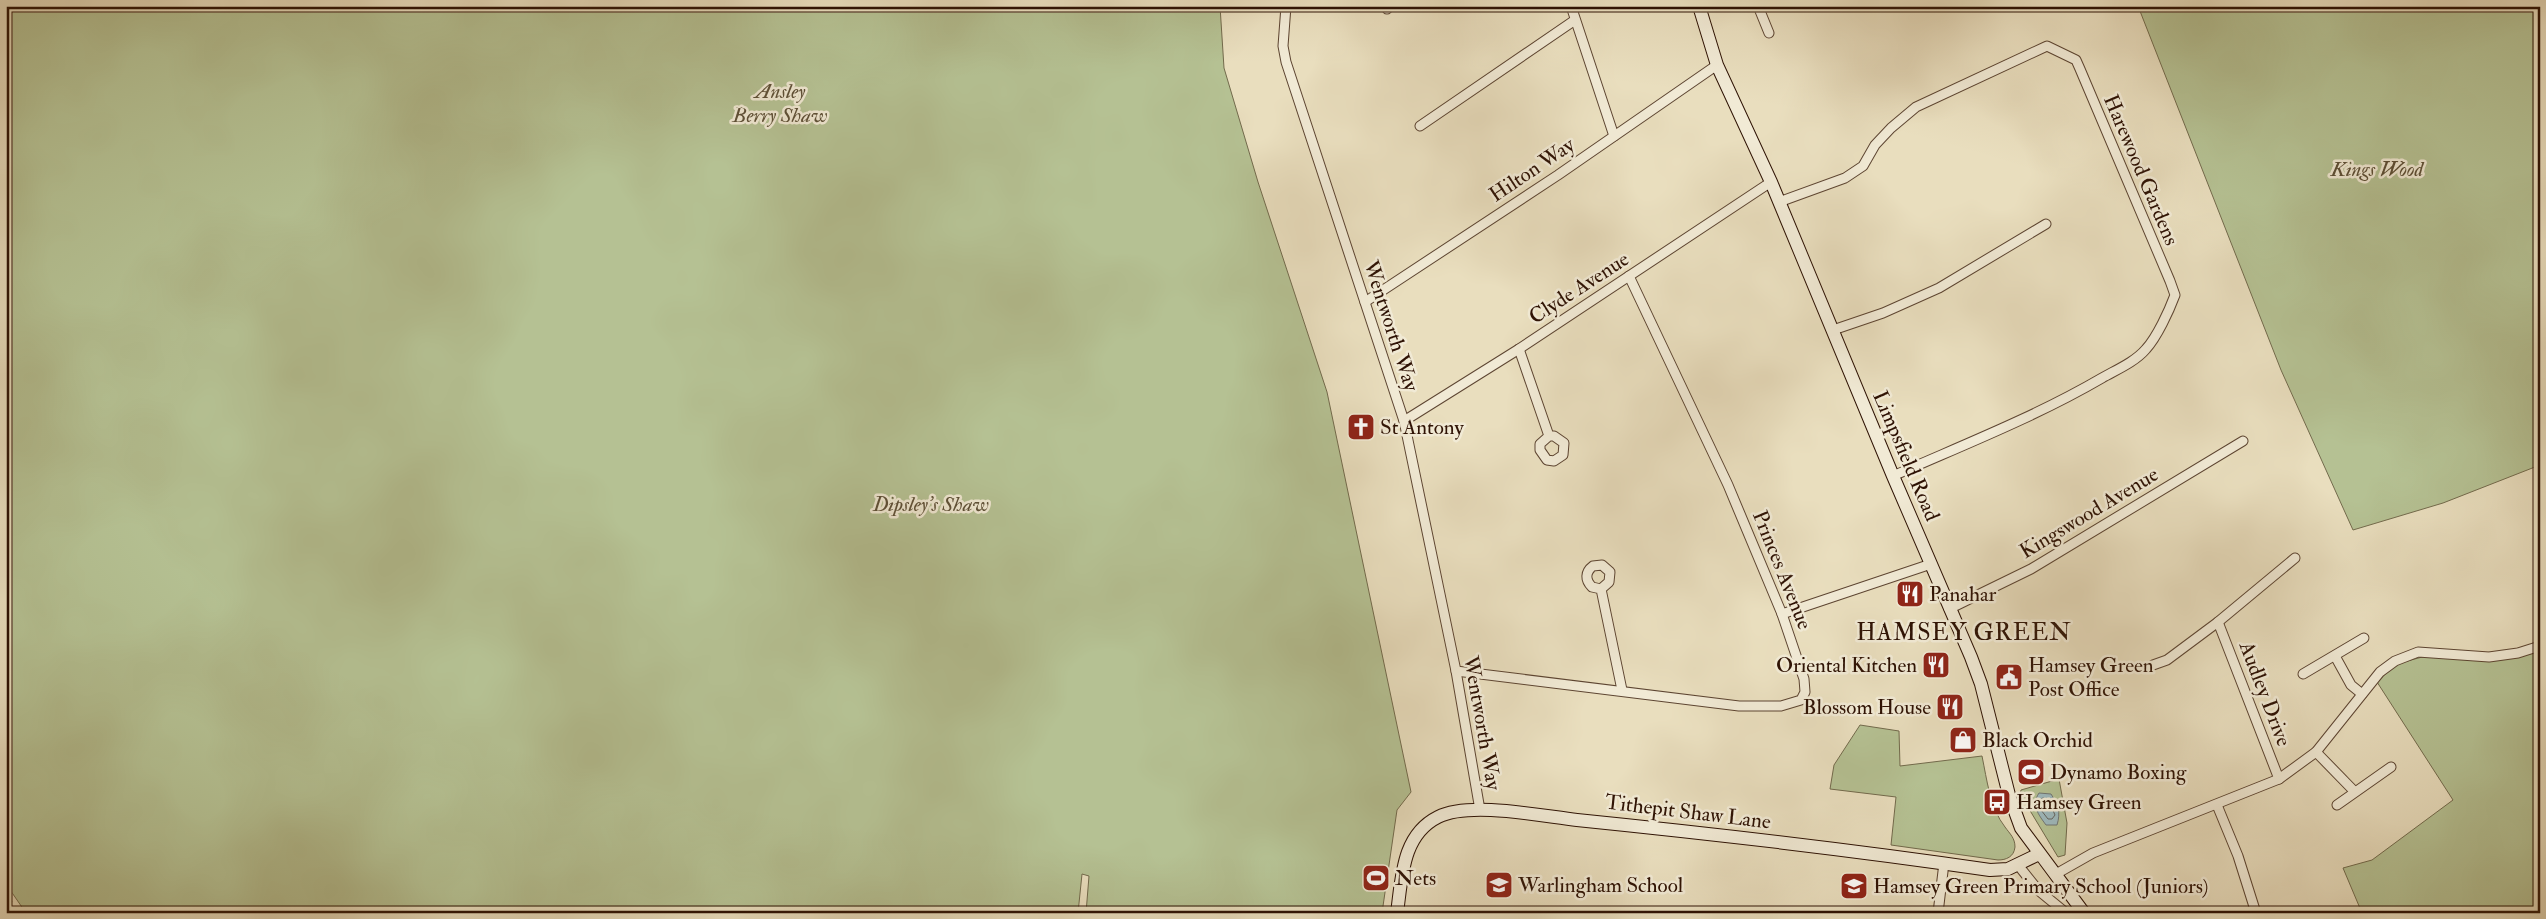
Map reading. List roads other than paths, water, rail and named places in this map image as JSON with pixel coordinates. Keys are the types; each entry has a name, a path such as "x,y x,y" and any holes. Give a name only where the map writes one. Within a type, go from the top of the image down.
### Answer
{"main road":[{"name":"Limpsfield Road","path":"1699,6 1717,65 1771,182 1892,476 1981,684 2009,795 2021,828 2084,913"},
{"name":"Tithepit Shaw Lane","path":"1397,913 1405,858 1410,844 1422,829 1437,818 1450,812 1480,810 1636,825 1990,870 2008,869 2039,854"}],"street":[{"name":"Wentworth Way","path":"1286,6 1283,46 1286,62 1404,421 1456,671 1480,810"},
{"path":"1571,6 1614,136"},
{"path":"1758,6 1769,33"},
{"path":"1420,126 1575,20"},
{"path":"1754,27 1764,24"},
{"name":"Harewood Gardens","path":"1779,202 1845,178 1863,166 1875,145 1890,128 1916,107 2047,46 2076,60 2170,281 2175,296 2170,307 2146,349 2129,362 2084,388 2031,414 1892,476"},
{"name":"Hilton Way","path":"1365,302 1717,65"},
{"name":"Clyde Avenue","path":"1404,421 1519,349 1771,182"},
{"path":"1833,330 1883,313 1940,288 2046,224"},
{"name":"Princes Avenue","path":"1456,671 1622,690 1739,706 1781,706 1801,700 1805,692 1804,679 1782,614 1728,485 1629,276"},
{"path":"1519,349 1548,436"},
{"name":"Kingswood Avenue","path":"1949,609 2031,569 2243,441"},
{"name":"Audley Drive","path":"2153,665 2166,660 2218,622 2295,558"},
{"path":"1782,614 1930,564"},
{"path":"1602,589 1622,690"},
{"name":"Audley Drive","path":"2218,622 2279,780"},
{"path":"2304,674 2364,638"},
{"path":"2056,874 2094,853 2279,780 2316,752 2362,694 2395,660 2418,652 2489,657 2518,653 2540,646"},
{"path":"2335,656 2351,685 2362,694"},
{"path":"2316,752 2354,791"},
{"path":"2337,805 2354,791 2391,767"},
{"path":"2217,805 2238,856 2256,913"},
{"path":"1938,913 1944,863"},
{"path":"2018,865 2038,890 2066,913"}],"water":[{"path":"2039,793 2051,794 2059,812 2057,825 2046,825 2038,813 2036,802"}],"railway":[{"path":"6,895 19,913"}],"place":[{"name":"St Antony","path":"1361,427"},
{"name":"Panahar","path":"1910,594"},
{"name":"Oriental Kitchen","path":"1936,665"},
{"name":"Hamsey Green Post Office","path":"2009,677"},
{"name":"Blossom House","path":"1950,707"},
{"name":"Black Orchid","path":"1963,740"},
{"name":"Dynamo Boxing","path":"2031,772"},
{"name":"Hamsey Green","path":"1997,802"},
{"name":"Nets","path":"1376,878"},
{"name":"Warlingham School","path":"1499,885"},
{"name":"Hamsey Green Primary School (Juniors)","path":"1854,886"}],"district":[{"name":"HAMSEY GREEN","path":"1964,632"}],"park label":[{"name":"Ansley Berry Shaw","path":"780,103"},
{"name":"Kings Wood","path":"2377,169"},
{"name":"Dipsley's Shaw","path":"931,504"}]}
